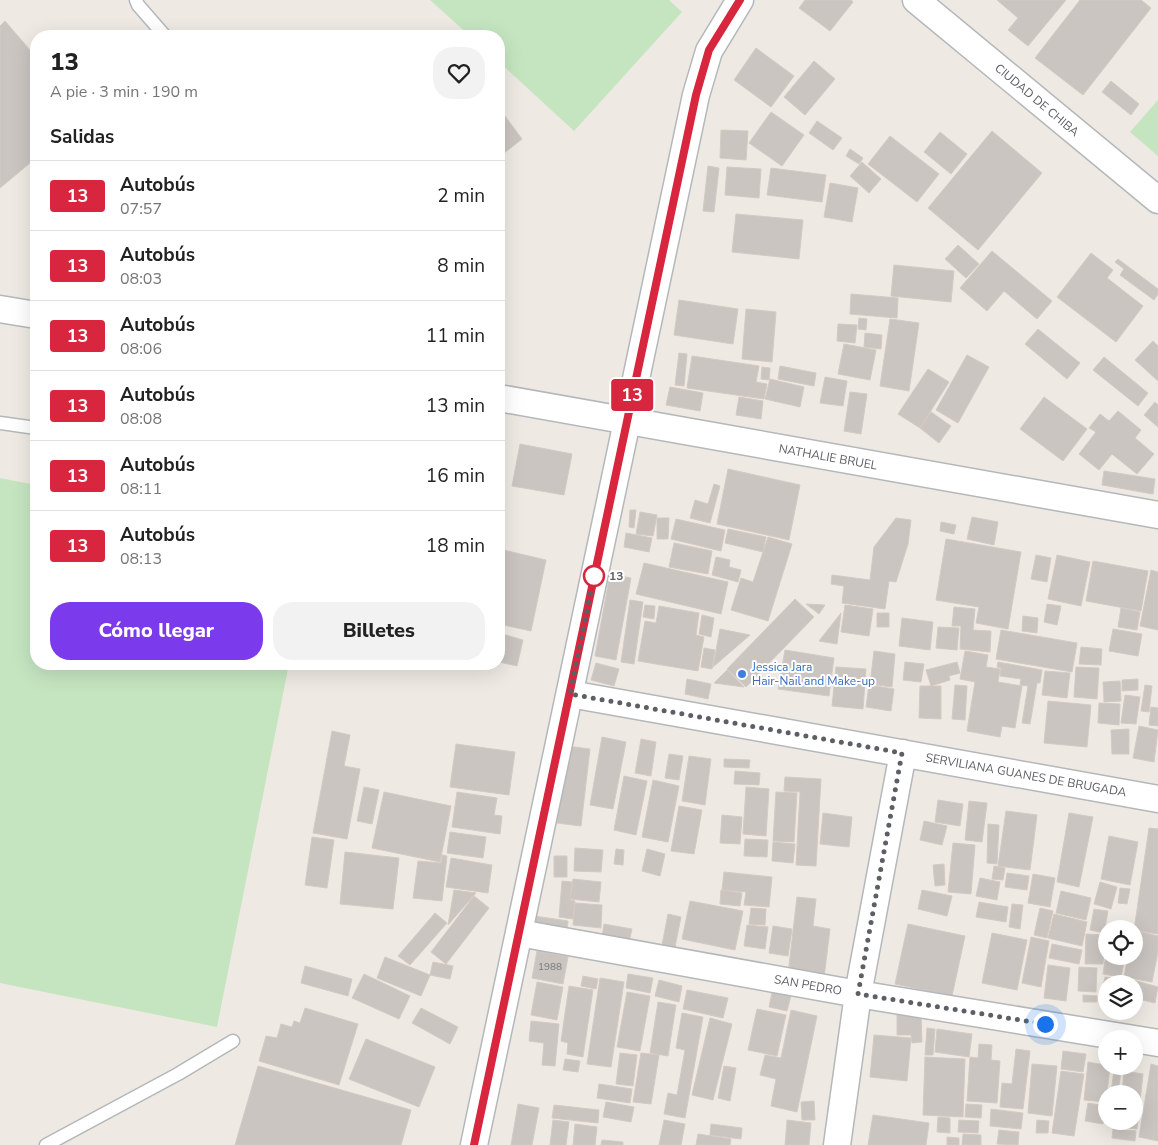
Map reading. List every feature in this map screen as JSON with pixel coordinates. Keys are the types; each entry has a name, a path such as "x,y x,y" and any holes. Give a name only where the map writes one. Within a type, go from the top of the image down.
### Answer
{"street":[{"path":"474,1145 696,95 709,50 740,0"},
{"name":"CIUDAD DE CHIBA","path":"916,0 1158,200"},
{"path":"0,309 30,314"},
{"name":"NATHALIE BRUEL","path":"505,399 1158,515"},
{"name":"SERVILIANA GUANES DE BRUGADA","path":"570,694 1158,799"},
{"path":"837,1145 858,994 902,753"},
{"name":"SAN PEDRO","path":"519,933 858,994 1158,1043"}],"lane":[{"path":"136,0 138,6 160,30"},
{"path":"0,424 30,427"},
{"path":"46,1145 178,1074 232,1041"}],"green space":[{"path":"430,0 669,0 682,12 574,131 505,68 505,30 463,30"},
{"path":"1158,100 1158,156 1130,132"},
{"path":"0,478 30,484 30,670 288,670 217,1027 0,983"}],"building":[{"path":"805,0 851,0 853,2 830,31 799,8"},
{"path":"997,0 1066,0 1028,46 1008,30 1018,18"},
{"path":"1080,0 1141,0 1151,8 1083,95 1035,58"},
{"path":"5,21 30,50 30,163 0,188 0,26"},
{"path":"756,48 794,76 771,107 734,80"},
{"path":"814,61 835,79 805,115 784,97"},
{"path":"1111,81 1139,104 1131,115 1102,92"},
{"path":"771,112 804,135 782,166 749,143"},
{"path":"505,116 522,139 505,152"},
{"path":"817,121 842,138 833,150 809,133"},
{"path":"721,130 748,131 746,160 720,158"},
{"path":"992,131 1042,173 978,250 928,208"},
{"path":"940,132 967,154 951,174 924,152"},
{"path":"890,136 939,174 917,202 868,164"},
{"path":"850,149 863,158 859,164 846,156"},
{"path":"862,162 881,179 869,193 850,176"},
{"path":"708,166 719,168 714,212 703,211"},
{"path":"727,167 761,169 759,198 725,195"},
{"path":"771,168 826,175 822,202 767,195"},
{"path":"830,183 858,188 852,222 824,217"},
{"path":"736,214 803,220 799,259 732,252"},
{"path":"958,245 979,264 966,278 945,259"},
{"path":"992,251 1052,301 1037,319 1004,291 987,311 960,288"},
{"path":"1091,253 1113,270 1107,278 1143,306 1116,342 1057,297"},
{"path":"1118,259 1158,289 1158,294 1154,300 1120,275 1124,269 1115,262"},
{"path":"894,265 954,271 951,302 891,296"},
{"path":"851,294 898,298 897,318 850,314"},
{"path":"679,300 738,309 733,344 674,335"},
{"path":"746,309 776,312 772,362 742,359"},
{"path":"859,318 867,319 866,330 858,329"},
{"path":"890,319 919,323 909,391 880,386"},
{"path":"838,324 857,325 855,343 837,341"},
{"path":"1038,329 1080,363 1067,379 1025,344"},
{"path":"865,333 882,335 881,349 864,347"},
{"path":"1153,341 1158,346 1158,381 1135,360"},
{"path":"844,344 876,350 870,380 838,374"},
{"path":"679,353 687,354 684,386 675,385"},
{"path":"967,355 989,367 958,423 936,410"},
{"path":"692,356 759,366 756,382 767,384 764,399 687,388"},
{"path":"1104,357 1148,393 1138,406 1093,370"},
{"path":"780,366 816,373 814,386 778,379"},
{"path":"762,367 770,368 769,380 761,379"},
{"path":"928,369 949,382 920,428 898,414"},
{"path":"825,377 847,381 843,406 820,403"},
{"path":"770,379 804,387 800,407 765,399"},
{"path":"670,387 703,393 700,411 666,405"},
{"path":"850,392 867,394 861,434 844,431"},
{"path":"739,397 763,401 761,419 736,415"},
{"path":"1044,397 1087,429 1063,461 1020,429"},
{"path":"1155,402 1158,405 1158,427 1144,415"},
{"path":"1118,411 1141,430 1135,438 1154,454 1137,474 1112,454 1099,470 1079,454 1096,432 1089,428 1100,414 1109,421"},
{"path":"931,412 951,426 939,443 920,428"},
{"path":"520,444 572,454 564,495 512,486"},
{"path":"728,469 800,485 789,540 717,524"},
{"path":"1104,471 1155,479 1153,494 1102,485"},
{"path":"714,484 720,486 710,523 690,518 695,500 708,504"},
{"path":"630,510 636,510 634,528 629,527"},
{"path":"640,512 657,515 653,536 636,534"},
{"path":"972,517 998,522 994,545 967,539"},
{"path":"657,518 669,518 668,539 657,539"},
{"path":"896,518 911,520 908,544 896,582 889,581 885,609 842,603 844,586 831,584 832,575 870,580 874,547"},
{"path":"676,519 725,530 721,551 671,539"},
{"path":"941,522 956,525 954,534 940,531"},
{"path":"728,529 766,537 763,552 725,543"},
{"path":"626,533 652,538 649,552 624,547"},
{"path":"768,537 792,544 768,621 731,610 741,578 753,582"},
{"path":"946,539 1021,552 1008,629 976,623 979,607 936,600"},
{"path":"674,543 712,551 708,574 669,567"},
{"path":"505,550 546,560 531,631 505,625"},
{"path":"1036,555 1051,558 1047,582 1031,579"},
{"path":"1057,555 1090,562 1081,606 1048,599"},
{"path":"716,557 730,560 729,567 741,570 738,582 712,575"},
{"path":"1093,561 1148,571 1141,611 1086,601"},
{"path":"644,563 728,582 721,614 636,594"},
{"path":"1151,570 1158,572 1158,630 1140,626"},
{"path":"610,574 631,578 616,660 595,656"},
{"path":"795,599 814,617 746,687 727,669"},
{"path":"630,600 643,602 634,664 621,662"},
{"path":"806,604 825,605 819,614"},
{"path":"1047,604 1061,606 1057,625 1044,622"},
{"path":"645,605 655,606 654,619 643,617"},
{"path":"845,605 873,609 869,636 841,632"},
{"path":"659,606 699,613 696,635 704,637 698,671 638,661 645,621 656,623"},
{"path":"954,607 975,609 973,630 991,631 990,652 960,649 961,626 952,626"},
{"path":"1121,608 1140,612 1137,630 1118,627"},
{"path":"841,613 837,644 819,641"},
{"path":"877,613 889,613 889,627 877,627"},
{"path":"702,615 714,618 711,637 699,634"},
{"path":"1023,616 1038,618 1037,633 1022,631"},
{"path":"902,618 933,622 930,650 899,646"},
{"path":"938,627 959,628 957,650 936,648"},
{"path":"720,629 750,635 713,667"},
{"path":"1113,629 1142,634 1138,656 1109,651"},
{"path":"1001,630 1077,643 1072,672 996,659"},
{"path":"505,635 523,640 517,666 505,663"},
{"path":"1081,647 1102,649 1101,665 1079,664"},
{"path":"704,648 715,650 712,669 701,667"},
{"path":"785,650 834,658 829,696 778,689"},
{"path":"874,651 895,654 892,687 870,684"},
{"path":"965,651 988,655 986,667 1000,669 998,682 1022,686 1015,728 1002,726 1000,737 967,731 975,682 960,679"},
{"path":"905,662 924,664 921,682 903,680"},
{"path":"957,662 960,673 949,676 950,680 931,686 926,670"},
{"path":"998,662 1042,670 1040,683 1037,683 1030,724 1022,723 1028,686 1020,685 1021,679 1000,676 1001,668 997,667"},
{"path":"596,663 619,669 614,686 591,680"},
{"path":"836,667 866,669 863,709 832,706"},
{"path":"1076,667 1099,668 1097,699 1074,697"},
{"path":"727,670 744,687 714,683"},
{"path":"1045,671 1070,673 1067,698 1042,695"},
{"path":"687,679 711,684 708,699 685,694"},
{"path":"1138,679 1138,690 1122,691 1122,680"},
{"path":"1120,681 1121,701 1104,702 1103,682"},
{"path":"869,685 894,689 891,711 866,707"},
{"path":"955,685 967,686 965,720 952,719"},
{"path":"1145,685 1152,686 1149,712 1141,711"},
{"path":"920,686 941,686 941,719 919,718"},
{"path":"1125,695 1140,697 1136,724 1121,723"},
{"path":"1048,701 1091,705 1087,747 1044,743"},
{"path":"1099,703 1120,704 1119,725 1098,723"},
{"path":"1151,707 1158,708 1158,726 1149,725"},
{"path":"1139,726 1158,730 1154,762 1133,758"},
{"path":"1129,729 1129,754 1112,754 1111,730"},
{"path":"332,731 350,735 344,766 360,769 347,839 313,833"},
{"path":"602,737 626,742 613,809 590,805"},
{"path":"641,739 656,742 651,776 635,773"},
{"path":"456,744 515,752 509,795 450,787"},
{"path":"559,745 590,749 581,826 557,823 560,798"},
{"path":"669,754 683,756 679,780 665,778"},
{"path":"689,756 711,759 705,805 682,801"},
{"path":"724,759 750,760 749,768 724,767"},
{"path":"735,771 760,773 759,785 734,784"},
{"path":"624,776 647,781 636,835 614,830"},
{"path":"785,777 821,779 816,866 796,865 800,792 784,791"},
{"path":"653,780 679,786 668,842 642,837"},
{"path":"364,787 379,790 372,824 357,821"},
{"path":"746,787 769,789 766,836 743,834"},
{"path":"384,792 451,806 440,862 372,848"},
{"path":"457,792 497,798 494,815 502,816 500,834 452,827"},
{"path":"776,792 797,793 794,842 773,841"},
{"path":"938,800 963,804 960,826 935,822"},
{"path":"969,801 987,803 982,842 965,840"},
{"path":"679,806 702,810 694,854 671,851"},
{"path":"1006,811 1037,815 1030,870 998,866"},
{"path":"823,813 852,817 849,847 820,844"},
{"path":"1069,813 1093,817 1079,887 1057,882"},
{"path":"722,815 742,817 740,844 720,843"},
{"path":"924,821 947,826 942,845 920,840"},
{"path":"988,824 999,825 997,864 987,863"},
{"path":"1149,828 1158,829 1158,934 1143,932 1143,920 1135,920"},
{"path":"450,832 486,837 483,858 447,853"},
{"path":"1109,836 1138,842 1130,885 1101,879"},
{"path":"312,837 334,840 327,888 305,885"},
{"path":"745,839 768,840 767,857 744,856"},
{"path":"773,842 795,844 793,863 772,861"},
{"path":"953,843 975,845 971,894 948,892"},
{"path":"575,848 603,850 601,872 574,871"},
{"path":"616,849 624,850 623,865 614,864"},
{"path":"647,849 665,854 660,876 642,871"},
{"path":"345,852 399,858 393,909 340,904"},
{"path":"442,855 447,856 442,901 413,898 418,861 441,863"},
{"path":"554,856 567,856 567,877 554,877"},
{"path":"451,858 492,865 488,893 446,887"},
{"path":"944,864 945,885 935,886 933,865"},
{"path":"994,866 1005,868 1003,880 992,879"},
{"path":"724,872 772,877 769,907 744,905 746,892 722,890"},
{"path":"1007,873 1029,876 1027,890 1005,887"},
{"path":"1033,874 1055,878 1050,907 1028,903"},
{"path":"980,878 1000,882 997,900 976,896"},
{"path":"573,879 601,882 599,902 570,899"},
{"path":"562,881 572,882 570,900 575,901 573,919 559,917"},
{"path":"1100,882 1117,887 1111,909 1094,904"},
{"path":"1120,888 1130,889 1127,904 1118,903"},
{"path":"454,890 476,893 448,925"},
{"path":"721,890 742,893 740,906 720,904"},
{"path":"922,890 952,896 947,916 918,909"},
{"path":"1061,891 1091,898 1086,920 1056,913"},
{"path":"474,896 489,908 446,964 431,952"},
{"path":"797,897 816,899 813,926 830,929 824,978 788,974"},
{"path":"690,901 743,911 735,950 682,939"},
{"path":"979,902 1008,907 1006,922 976,917"},
{"path":"575,903 602,905 601,928 573,925"},
{"path":"1012,904 1023,905 1020,929 1009,927"},
{"path":"751,908 766,909 765,925 749,924"},
{"path":"1040,908 1053,911 1047,938 1034,935"},
{"path":"1094,909 1108,911 1106,920 1098,920 1098,932 1090,930"},
{"path":"435,913 447,923 410,965 398,956"},
{"path":"668,914 681,917 673,957 660,955"},
{"path":"1054,914 1087,922 1082,946 1048,938"},
{"path":"534,916 568,921 566,937 532,932"},
{"path":"604,924 632,929 629,942 602,937"},
{"path":"908,924 965,936 952,996 895,984"},
{"path":"747,925 768,927 765,949 744,946"},
{"path":"773,926 792,929 788,956 769,953"},
{"path":"1143,932 1158,936 1158,952 1152,982 1143,980 1143,975 1124,975 1126,965 1143,965"},
{"path":"992,933 1027,940 1017,990 982,983"},
{"path":"1086,934 1098,935 1098,964 1085,964"},
{"path":"1031,937 1049,941 1041,987 1022,983"},
{"path":"1052,944 1082,950 1079,964 1049,958"},
{"path":"537,951 568,957 563,984 532,978"},
{"path":"385,957 430,975 421,996 377,978"},
{"path":"433,962 453,966 450,979 430,975"},
{"path":"1048,965 1070,968 1066,1001 1044,998"},
{"path":"1104,965 1123,965 1121,975 1103,974"},
{"path":"305,966 352,979 348,996 301,983"},
{"path":"1079,967 1097,968 1096,992 1078,991"},
{"path":"364,974 410,996 399,1019 352,998"},
{"path":"628,974 653,978 650,993 626,988"},
{"path":"583,976 598,979 596,989 581,986"},
{"path":"600,978 624,982 611,1067 587,1064"},
{"path":"659,980 682,986 679,1002 655,996"},
{"path":"537,982 563,987 557,1020 531,1015"},
{"path":"1143,983 1158,987 1155,1003 1143,1000"},
{"path":"569,986 593,990 583,1057 567,1054 568,1043 561,1041"},
{"path":"773,988 792,992 787,1011 769,1007"},
{"path":"687,990 728,998 723,1018 683,1009"},
{"path":"627,992 650,996 640,1051 617,1047"},
{"path":"1083,995 1097,996 1097,1002 1083,1002"},
{"path":"658,1002 676,1005 668,1056 650,1053"},
{"path":"305,1008 358,1024 339,1085 259,1061 266,1036 277,1038 281,1024 292,1027 294,1021 300,1023"},
{"path":"421,1008 458,1027 450,1044 412,1023"},
{"path":"757,1009 786,1015 777,1056 748,1050"},
{"path":"791,1010 817,1016 797,1112 771,1106 776,1079 760,1075 765,1055 781,1058"},
{"path":"682,1013 703,1017 685,1118 664,1114 668,1093 677,1095 685,1050 676,1048"},
{"path":"897,1013 921,1013 922,1042 912,1043 911,1035 897,1035"},
{"path":"710,1018 732,1024 713,1100 692,1095"},
{"path":"531,1021 559,1024 555,1066 542,1065 544,1043 529,1041"},
{"path":"927,1028 935,1029 933,1055 925,1055"},
{"path":"937,1029 972,1034 969,1057 935,1052"},
{"path":"874,1035 911,1038 907,1081 870,1077"},
{"path":"366,1039 435,1067 419,1107 349,1079"},
{"path":"979,1044 992,1045 991,1060 1000,1061 997,1103 967,1101 970,1057 978,1058"},
{"path":"1016,1049 1030,1051 1023,1109 1000,1107 1002,1083 1012,1084"},
{"path":"1063,1051 1086,1054 1083,1072 1061,1069"},
{"path":"620,1053 637,1055 633,1086 616,1084"},
{"path":"641,1053 659,1055 651,1104 633,1102"},
{"path":"925,1057 965,1059 963,1117 923,1115"},
{"path":"565,1059 580,1061 578,1072 563,1070"},
{"path":"1088,1062 1098,1064 1098,1075 1109,1075 1108,1085 1098,1085 1098,1101 1084,1100"},
{"path":"1032,1064 1057,1066 1052,1116 1028,1113"},
{"path":"1151,1064 1158,1066 1158,1141 1139,1137 1140,1130 1143,1130 1143,1113"},
{"path":"258,1066 411,1110 401,1145 235,1145"},
{"path":"724,1066 736,1068 730,1101 718,1098"},
{"path":"1061,1071 1084,1074 1074,1136 1052,1133"},
{"path":"1113,1075 1120,1075 1119,1085 1112,1085"},
{"path":"1124,1075 1143,1075 1142,1085 1123,1085"},
{"path":"599,1084 632,1089 630,1103 597,1098"},
{"path":"814,1101 815,1120 802,1120 801,1102"},
{"path":"606,1102 634,1107 631,1122 603,1117"},
{"path":"1088,1103 1098,1105 1098,1123 1085,1121"},
{"path":"518,1104 539,1108 532,1145 511,1145"},
{"path":"966,1104 982,1105 981,1118 965,1117"},
{"path":"554,1105 599,1110 598,1123 552,1118"},
{"path":"991,1109 1023,1113 1021,1129 990,1126"},
{"path":"873,1115 929,1123 926,1145 868,1145"},
{"path":"938,1117 950,1118 950,1133 937,1132"},
{"path":"553,1120 569,1122 566,1145 550,1145"},
{"path":"664,1120 685,1124 681,1145 659,1145"},
{"path":"787,1120 811,1123 809,1145 785,1145"},
{"path":"959,1120 979,1121 978,1133 958,1132"},
{"path":"1037,1120 1049,1121 1048,1133 1036,1133"},
{"path":"575,1124 597,1127 595,1145 573,1145"},
{"path":"711,1124 742,1128 741,1139 710,1135"},
{"path":"999,1130 1019,1132 1018,1145 997,1144"},
{"path":"1113,1130 1136,1131 1135,1141 1112,1138"},
{"path":"698,1134 731,1139 730,1145 696,1145"},
{"path":"963,1134 981,1135 981,1145 962,1145"},
{"path":"947,1137 959,1138 959,1145 947,1145"},
{"path":"602,1140 623,1142 623,1145 601,1145"}],"bus line":[{"name":"13","path":"474,1145 696,95 709,50 740,0"}],"place":[{"name":"13","path":"594,576"},
{"name":"Jessica Jara Hair-Nail and Make-up","path":"742,674"}],"route":[{"path":"594,576 570,694 902,753 858,994 1045,1024"}]}
